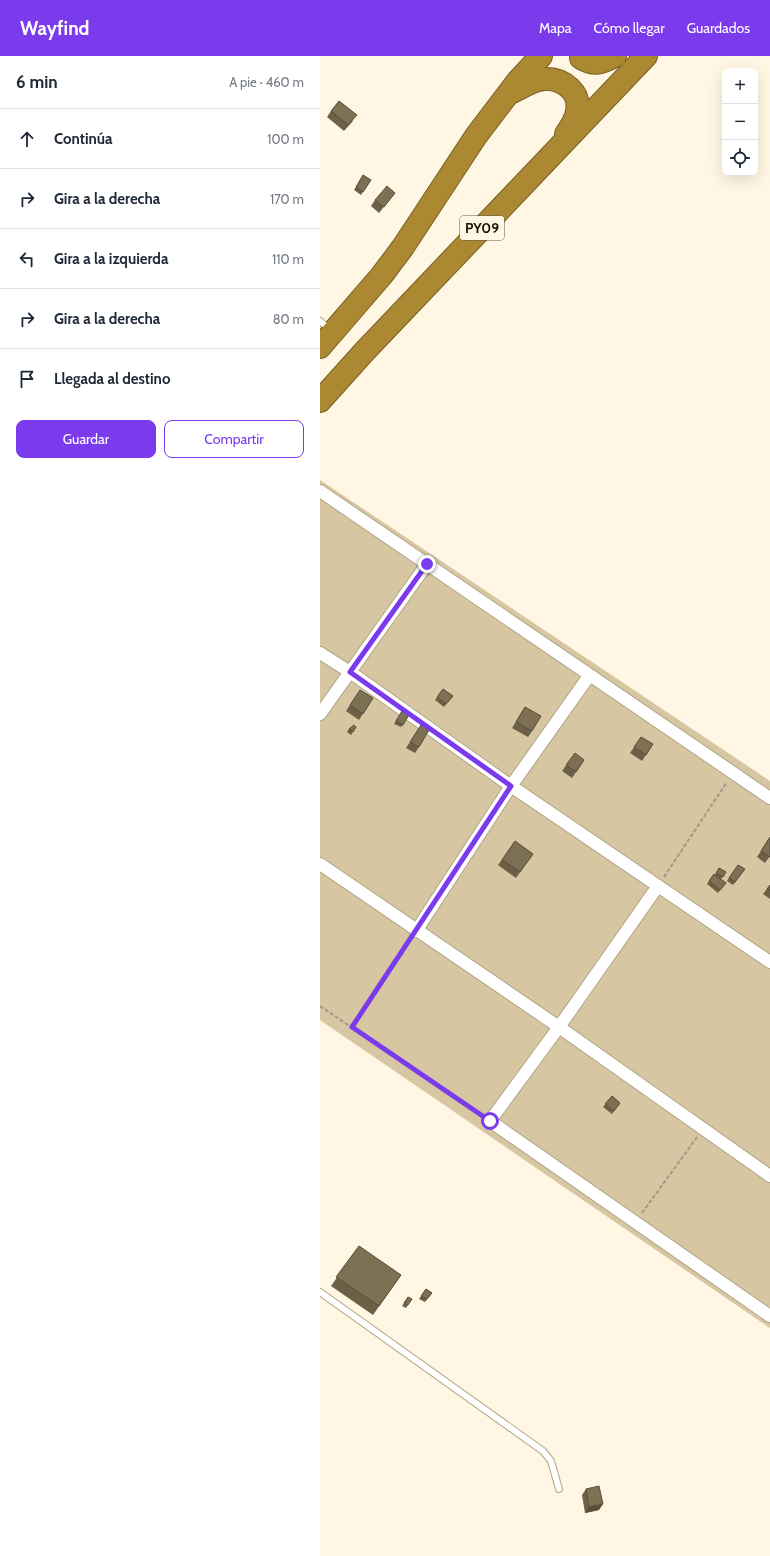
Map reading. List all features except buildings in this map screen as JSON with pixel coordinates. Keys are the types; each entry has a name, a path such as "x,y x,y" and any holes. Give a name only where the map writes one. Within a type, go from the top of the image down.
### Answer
{"highway":[{"path":"324,333 382,275 403,247 476,136 508,94 541,56"},
{"path":"581,56 581,58 590,63 603,62 615,56"},
{"name":"PY09","path":"320,401 364,352 646,56"},
{"path":"508,94 534,81 546,78 558,80 571,88 577,100 577,111 571,126 556,150"}],"street":[{"path":"320,491 770,798"},
{"path":"320,714 427,564"},
{"path":"320,653 350,672 511,786 770,962"},
{"path":"416,931 511,786 590,676"},
{"path":"320,864 416,931 559,1027 770,1176"},
{"path":"658,886 559,1027 490,1121 770,1316"}],"lane":[{"path":"320,1292 543,1451 551,1461 559,1490"}],"path":[{"path":"658,886 732,773"},
{"path":"352,1027 416,931"},
{"path":"320,1006 490,1121"},
{"path":"636,1222 703,1128"}],"shaded area":[{"path":"320,480 770,781 770,1328 320,1020"}],"route":[{"path":"427,564 350,672 511,786 352,1027 490,1121"}]}
